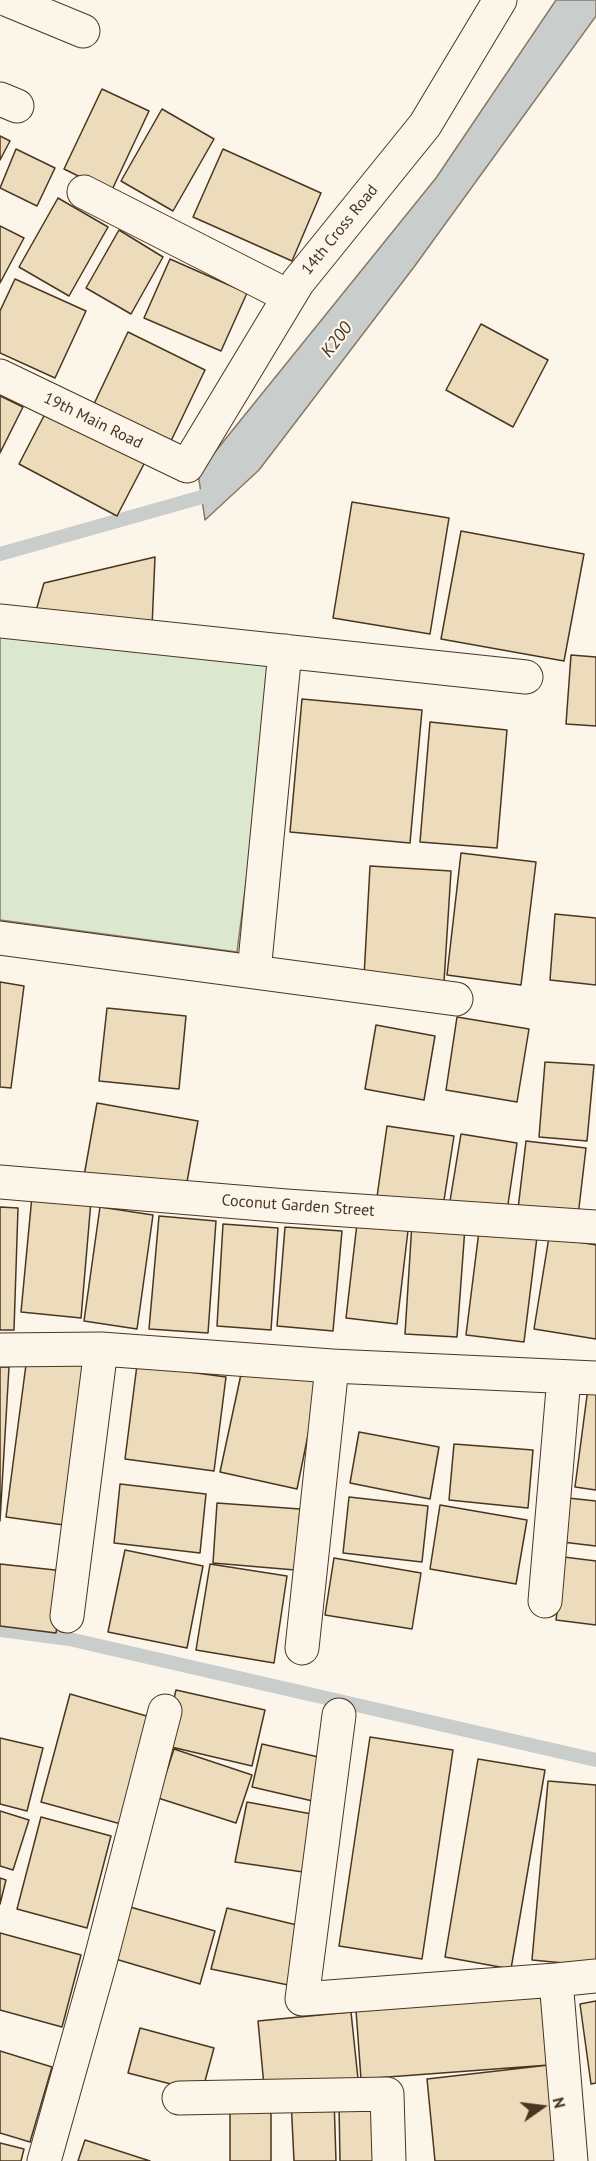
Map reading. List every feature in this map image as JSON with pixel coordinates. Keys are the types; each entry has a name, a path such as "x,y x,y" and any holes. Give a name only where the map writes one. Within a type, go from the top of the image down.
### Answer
{"street":[{"path":"8,0 83,31"},
{"name":"14th Cross Road","path":"187,466 288,296 424,125 500,0"},
{"path":"84,192 288,296"},
{"name":"19th Main Road","path":"0,376 187,466"},
{"path":"0,621 526,676"},
{"path":"254,972 285,651"},
{"path":"0,938 456,999"},
{"name":"Coconut Garden Street","path":"0,1182 286,1206 596,1226"},
{"path":"67,1616 101,1349"},
{"path":"0,1350 101,1349 332,1366 580,1378 545,1601"},
{"path":"302,1648 332,1366"},
{"path":"44,2161 100,1962 165,1711"},
{"path":"339,1714 302,1999 596,1976"},
{"path":"556,1980 571,2161"},
{"path":"179,2098 387,2094 389,2161"}],"green space":[{"path":"0,629 274,666 237,952 0,920"}],"water":[{"path":"556,0 596,0 596,16 414,267 259,470 205,520 198,473 436,178"}],"building":[{"path":"102,89 149,111 111,192 64,169"},
{"path":"162,109 214,139 173,211 121,181"},
{"path":"0,136 10,141 0,160"},
{"path":"16,149 55,168 37,206 0,188"},
{"path":"223,149 321,193 292,261 193,217"},
{"path":"58,198 108,227 69,296 19,267"},
{"path":"0,226 24,238 0,283"},
{"path":"119,230 163,257 131,314 86,288"},
{"path":"170,259 247,293 221,351 144,318"},
{"path":"15,279 86,311 55,378 0,353 0,311"},
{"path":"481,324 548,360 513,427 446,390"},
{"path":"128,332 205,370 170,443 93,406"},
{"path":"0,396 23,407 0,453"},
{"path":"47,410 145,462 117,516 19,464"},
{"path":"352,502 449,518 430,634 333,618"},
{"path":"461,531 584,554 564,661 441,639"},
{"path":"155,557 152,627 33,621 44,583"},
{"path":"571,655 596,657 596,726 566,724"},
{"path":"302,699 422,710 410,843 290,832"},
{"path":"430,722 507,730 497,848 420,842"},
{"path":"461,853 536,862 521,985 447,975"},
{"path":"370,866 451,871 444,982 364,977"},
{"path":"555,914 596,918 596,985 550,980"},
{"path":"0,982 24,986 11,1088 0,1087"},
{"path":"107,1008 186,1016 179,1089 99,1081"},
{"path":"457,1017 529,1029 517,1102 446,1090"},
{"path":"376,1025 435,1036 424,1100 365,1089"},
{"path":"545,1062 594,1065 587,1141 539,1137"},
{"path":"97,1103 198,1121 185,1193 84,1176"},
{"path":"387,1126 454,1136 442,1213 376,1204"},
{"path":"461,1134 517,1143 507,1211 450,1201"},
{"path":"526,1141 586,1148 578,1216 518,1209"},
{"path":"32,1196 91,1201 81,1318 21,1312"},
{"path":"0,1207 18,1208 14,1330 0,1330"},
{"path":"100,1207 153,1215 137,1329 84,1321"},
{"path":"358,1215 409,1222 397,1324 346,1318"},
{"path":"159,1216 216,1221 208,1333 149,1329"},
{"path":"412,1223 465,1227 457,1337 405,1334"},
{"path":"223,1224 278,1228 271,1330 217,1326"},
{"path":"285,1227 342,1231 333,1331 277,1326"},
{"path":"479,1231 537,1237 524,1342 466,1335"},
{"path":"549,1237 596,1245 596,1339 534,1329"},
{"path":"27,1357 92,1366 71,1526 6,1517"},
{"path":"137,1365 226,1377 214,1471 125,1459"},
{"path":"243,1365 319,1381 297,1489 220,1472"},
{"path":"0,1367 9,1367 0,1521"},
{"path":"588,1388 596,1389 596,1490 575,1487"},
{"path":"359,1432 439,1447 430,1499 350,1483"},
{"path":"454,1444 533,1450 528,1508 449,1500"},
{"path":"120,1484 206,1494 200,1553 114,1543"},
{"path":"349,1497 428,1506 422,1562 343,1553"},
{"path":"568,1498 596,1501 596,1546 562,1542"},
{"path":"217,1503 300,1509 295,1570 213,1563"},
{"path":"440,1505 527,1520 516,1584 430,1569"},
{"path":"125,1550 203,1566 187,1648 108,1632"},
{"path":"564,1557 596,1561 596,1625 556,1620"},
{"path":"334,1558 421,1573 412,1629 325,1615"},
{"path":"0,1564 64,1571 56,1633 0,1626"},
{"path":"210,1564 287,1576 274,1663 196,1650"},
{"path":"176,1690 265,1710 252,1766 163,1745"},
{"path":"70,1694 150,1717 121,1824 41,1802"},
{"path":"370,1737 453,1750 422,1959 339,1946"},
{"path":"0,1738 43,1748 27,1811 0,1804"},
{"path":"262,1744 327,1759 317,1802 252,1787"},
{"path":"174,1749 252,1775 236,1823 158,1798"},
{"path":"478,1759 545,1770 511,1969 445,1957"},
{"path":"548,1781 596,1785 596,1966 532,1960"},
{"path":"247,1802 317,1815 310,1873 235,1862"},
{"path":"0,1811 29,1820 13,1870 0,1866"},
{"path":"41,1817 111,1836 87,1928 17,1909"},
{"path":"0,1878 6,1880 0,1904"},
{"path":"130,1907 215,1931 200,1984 112,1958"},
{"path":"227,1908 305,1927 293,1986 211,1969"},
{"path":"0,1933 81,1955 62,2027 0,2010"},
{"path":"544,1996 549,2065 361,2079 356,2010"},
{"path":"596,2001 596,2083 591,2084 580,2004"},
{"path":"351,2012 358,2079 264,2086 258,2021"},
{"path":"140,2028 214,2048 202,2092 128,2073"},
{"path":"0,2051 52,2067 30,2142 0,2133"},
{"path":"549,2065 560,2161 435,2161 427,2079"},
{"path":"334,2098 336,2161 294,2161 291,2099"},
{"path":"230,2103 271,2103 271,2161 230,2161"},
{"path":"382,2103 384,2161 340,2161 339,2104"},
{"path":"85,2140 150,2161 78,2161"},
{"path":"0,2143 24,2149 21,2161 0,2161"}],"waterway":[{"name":"K200","path":"0,554 202,497 215,486"},
{"path":"0,1630 69,1639 596,1760"}]}
